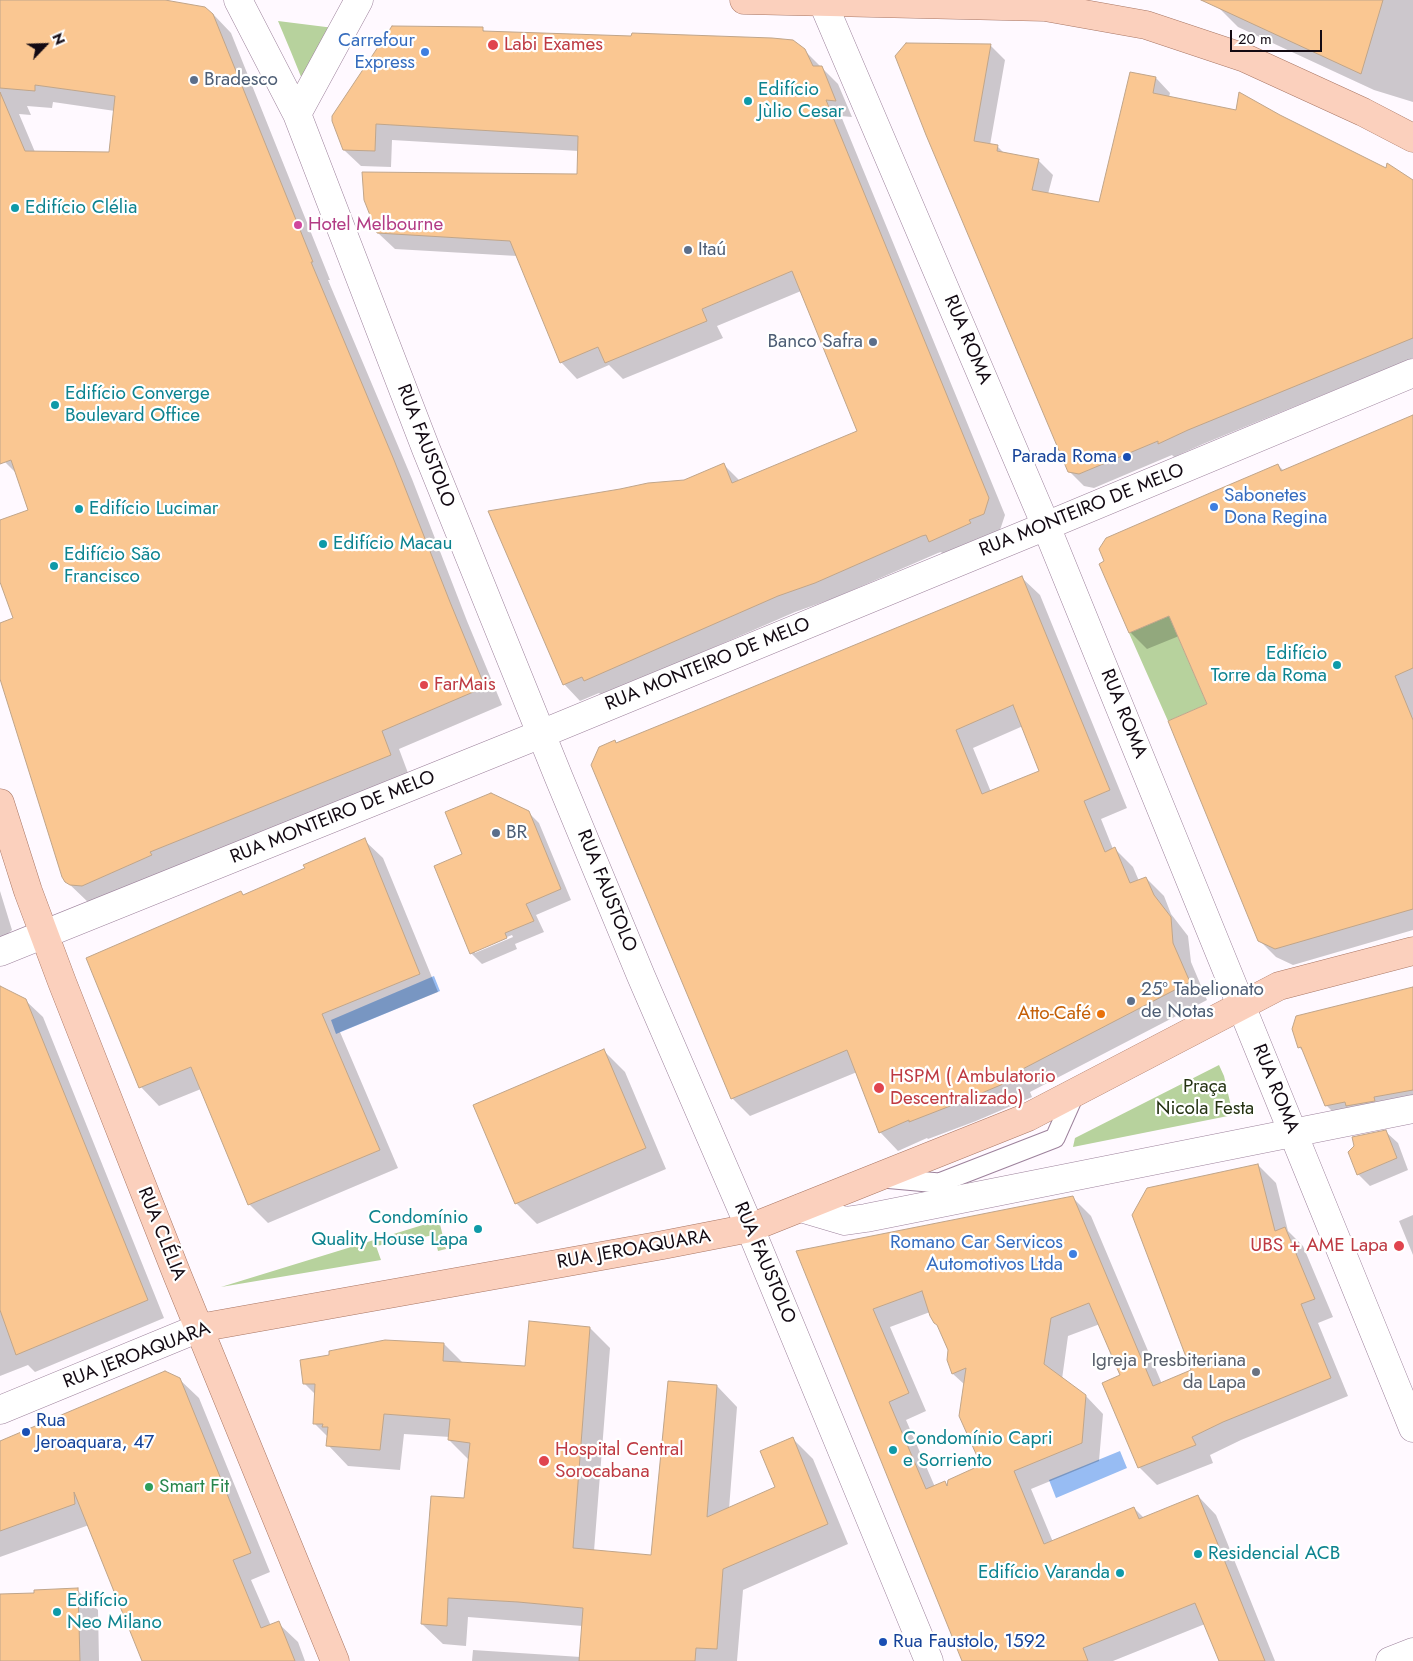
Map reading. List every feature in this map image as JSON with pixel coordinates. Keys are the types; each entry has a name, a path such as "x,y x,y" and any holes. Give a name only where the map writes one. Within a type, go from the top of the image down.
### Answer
{"main road":[{"path":"744,0 823,3 1044,3 1146,25 1245,58 1363,112 1413,138"},
{"name":"RUA CLÉLIA","path":"0,803 43,934 178,1277 334,1661"},
{"name":"RUA JEROAQUARA","path":"199,1328 750,1228 1028,1117 1279,986 1413,951"}],"street":[{"name":"RUA FAUSTOLO","path":"238,0 297,114 426,449 541,734 641,976 750,1228 929,1661"},
{"path":"297,114 359,0"},
{"name":"RUA ROMA","path":"823,3 1046,526 1413,1428"},
{"name":"RUA MONTEIRO DE MELO","path":"0,952 541,734 1413,373"},
{"path":"801,1208 845,1221 866,1218 1413,1109"},
{"name":"RUA JEROAQUARA","path":"0,1410 199,1328"},
{"path":"1390,1661 1413,1652"}],"green space":[{"path":"278,21 334,28 306,89 291,52"},
{"path":"1169,616 1207,704 1168,721 1129,633"},
{"name":"Praça Nicola Festa","path":"1219,1065 1224,1076 1233,1115 1073,1147 1075,1138"},
{"path":"439,1220 446,1249 438,1251 434,1235 376,1246 381,1260 221,1287"}],"water":[{"path":"434,976 440,991 336,1034 331,1020"},
{"path":"1120,1451 1127,1468 1056,1498 1049,1480"}],"building":[{"path":"0,0 165,0 205,7 213,14 313,262 311,262 394,460 485,687 382,731 391,755 150,852 152,855 82,886 70,885 62,877 0,679 0,623 13,618 0,582 0,520 28,510 11,460 0,464 0,92 25,151 109,152 115,96 35,85 35,91 0,88"},
{"path":"1201,0 1383,0 1361,74"},
{"path":"392,26 483,27 483,31 631,36 632,33 772,38 793,40 805,49 813,66 822,66 836,101 826,100 989,498 984,514 969,520 971,523 929,542 926,535 922,536 815,583 778,596 584,681 582,677 563,685 488,511 648,483 684,480 724,463 732,483 857,431 792,271 702,309 707,321 605,363 598,347 560,363 510,241 377,233 364,200 362,172 577,174 578,136 376,124 375,151 343,150 332,121 332,116"},
{"path":"906,43 991,44 974,141 998,145 997,151 1039,159 1032,190 1099,202 1130,72 1156,77 1153,93 1236,110 1239,92 1280,115 1386,168 1387,163 1413,180 1413,338 1158,444 1158,441 1079,474 1068,472 926,135 895,56"},
{"path":"1413,415 1413,668 1395,676 1413,720 1413,909 1275,949 1258,941 1168,721 1207,704 1169,616 1129,633 1099,564 1104,561 1099,549 1106,538 1210,493 1278,464 1281,471"},
{"path":"1022,576 1110,790 1084,801 1105,852 1115,847 1130,883 1146,877 1154,895 1171,917 1173,943 1190,982 1013,1074 1015,1079 879,1133 847,1050 731,1099 591,765 599,747 615,740 616,743","holes":["1013,705 1039,771 982,794 956,730"]},
{"path":"491,793 529,811 561,889 526,904 534,921 505,933 507,938 470,954 434,866 462,854 445,812"},
{"path":"365,838 420,974 322,1014 380,1150 248,1205 191,1067 139,1088 86,958 241,891 243,895 305,868 303,865"},
{"path":"0,986 26,999 148,1300 16,1355 0,1310"},
{"path":"1413,987 1413,1090 1374,1097 1375,1101 1346,1106 1345,1102 1325,1106 1301,1047 1298,1048 1292,1029 1296,1016"},
{"path":"604,1049 646,1148 515,1204 473,1105"},
{"path":"1386,1130 1397,1158 1357,1175 1348,1152 1354,1146 1352,1137"},
{"path":"1258,1164 1275,1231 1285,1227 1315,1299 1301,1304 1331,1378 1223,1422 1192,1437 1196,1445 1138,1468 1102,1383 1120,1375 1089,1303 1051,1318 1044,1364 1086,1395 1082,1443 1014,1471 1044,1544 1134,1507 1139,1519 1198,1495 1265,1661 1219,1661 1195,1603 1083,1648 1088,1661 962,1661 796,1251 1073,1196 1153,1386 1191,1370 1132,1215 1147,1188","holes":["922,1291 930,1316 937,1325 948,1350 947,1360 952,1374 966,1368 959,1416 981,1465 948,1480 947,1486 945,1481 926,1489 889,1402 909,1393 873,1309"]},
{"path":"529,1321 590,1327 573,1548 651,1555 668,1381 717,1385 707,1517 775,1487 760,1451 793,1437 828,1524 723,1569 717,1649 696,1648 695,1661 579,1661 583,1608 448,1598 447,1626 421,1624 431,1496 464,1498 470,1443 448,1440 450,1419 384,1414 380,1450 326,1446 328,1427 322,1427 323,1424 313,1424 315,1384 303,1384 300,1360 329,1355 329,1351 385,1340 444,1343 443,1361 525,1366"},
{"path":"165,1371 180,1378 251,1553 233,1560 261,1628 279,1621 295,1661 142,1661 74,1492 75,1504 0,1531 0,1441"},
{"name":"Edifício Neo Milano","path":"78,1588 80,1661 0,1661 0,1594 34,1593 34,1590"}],"place":[{"name":"Labi Exames","path":"493,45"},
{"name":"Carrefour Express","path":"425,52"},
{"name":"Bradesco","path":"194,80"},
{"name":"Edifício Jùlio Cesar","path":"748,101"},
{"name":"Edifício Clélia","path":"15,208"},
{"name":"Hotel Melbourne","path":"298,225"},
{"name":"Itaú","path":"688,250"},
{"name":"Banco Safra","path":"873,342"},
{"name":"Edifício Converge Boulevard Office","path":"55,405"},
{"name":"Parada Roma","path":"1127,457"},
{"name":"Sabonetes Dona Regina","path":"1214,507"},
{"name":"Edifício Lucimar","path":"79,509"},
{"name":"Edifício Macau","path":"323,544"},
{"name":"Edifício São Francisco","path":"54,566"},
{"name":"Edifício Torre da Roma","path":"1337,665"},
{"name":"FarMais","path":"424,685"},
{"name":"BR","path":"496,833"},
{"name":"25º Tabelionato de Notas","path":"1131,1001"},
{"name":"Atto-Café","path":"1101,1014"},
{"name":"HSPM ( Ambulatorio Descentralizado)","path":"879,1088"},
{"name":"Condomínio Quality House Lapa","path":"478,1229"},
{"name":"UBS + AME Lapa","path":"1399,1246"},
{"name":"Romano Car Servicos Automotivos Ltda","path":"1073,1254"},
{"name":"Igreja Presbiteriana da Lapa","path":"1256,1372"},
{"name":"Rua Jeroaquara, 47","path":"26,1432"},
{"name":"Condomínio Capri e Sorriento","path":"893,1450"},
{"name":"Hospital Central Sorocabana","path":"544,1461"},
{"name":"Smart Fit","path":"149,1487"},
{"name":"Residencial ACB","path":"1198,1554"},
{"name":"Edifício Varanda","path":"1120,1573"},
{"name":"Edifício Neo Milano","path":"57,1612"},
{"name":"Rua Faustolo, 1592","path":"883,1642"}]}
